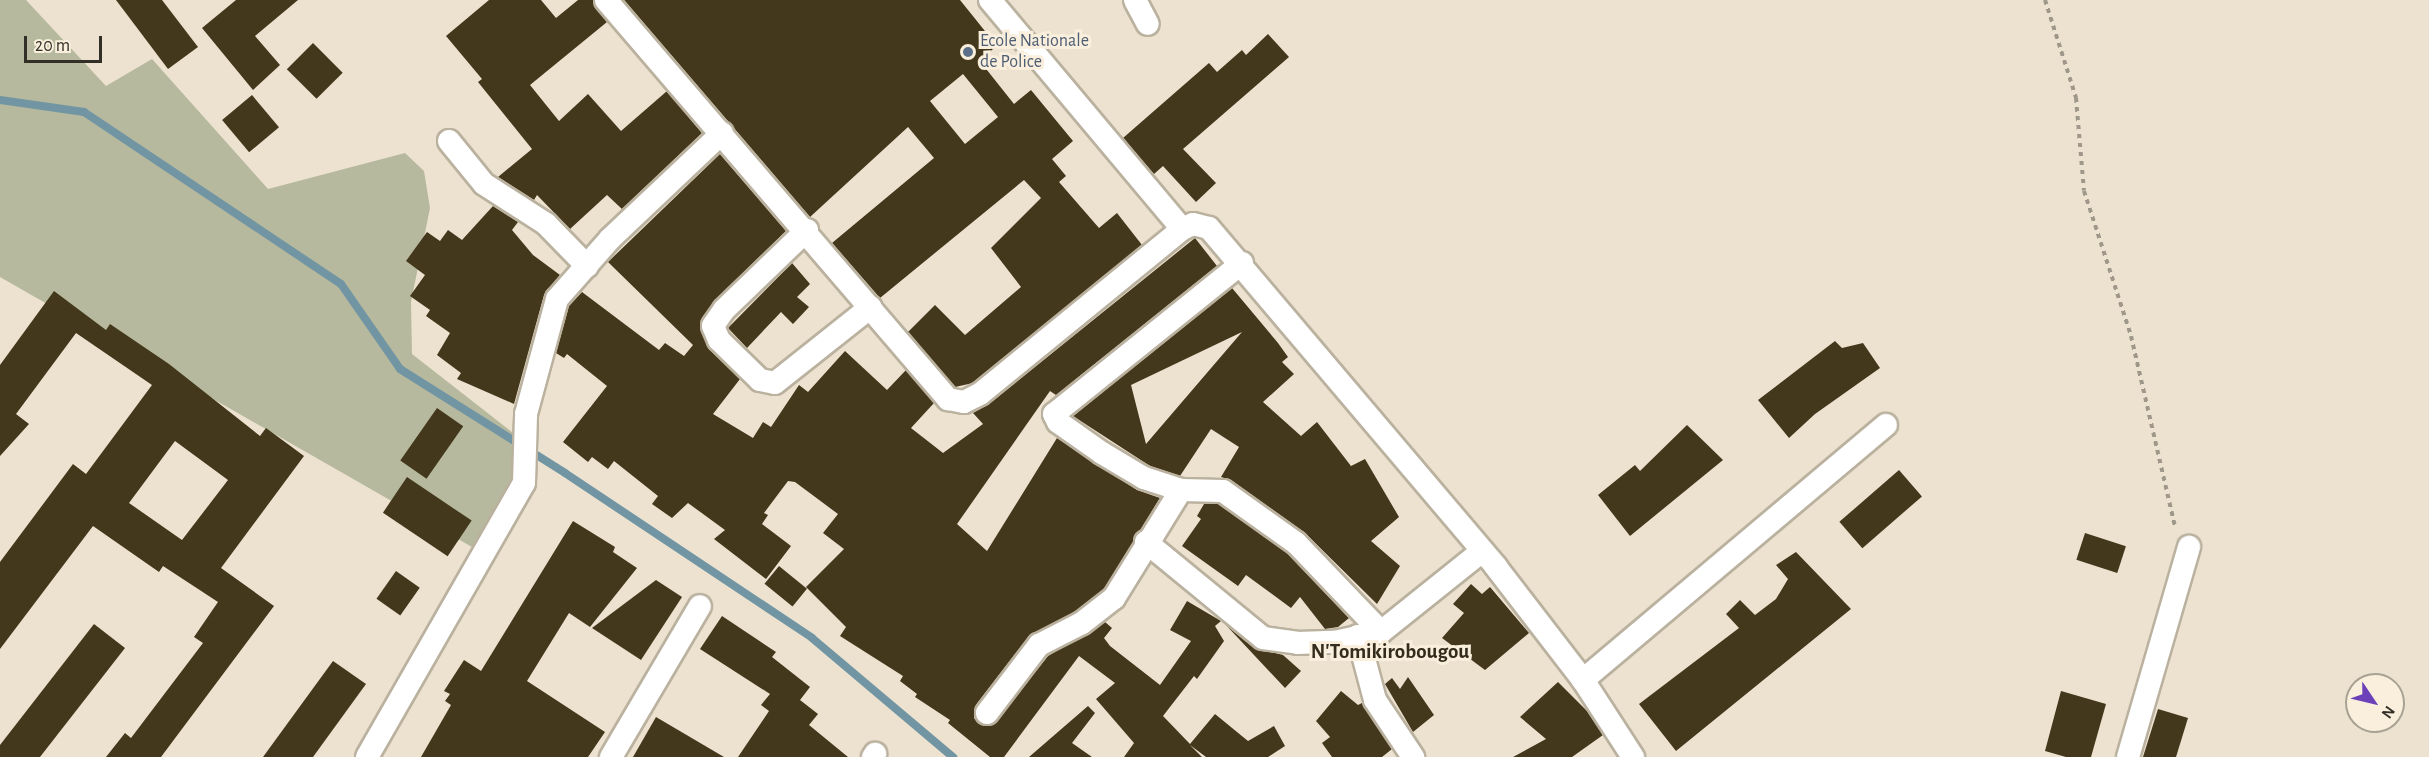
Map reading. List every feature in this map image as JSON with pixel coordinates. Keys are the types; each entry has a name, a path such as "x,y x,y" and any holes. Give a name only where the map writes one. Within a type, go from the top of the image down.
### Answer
{"street":[{"path":"606,0 807,230 948,399 964,402 980,394 1182,228 1193,224 1209,228 1242,263 1482,551 1583,680 1633,757"},
{"path":"990,0 1182,228"},
{"path":"1135,0 1148,24"},
{"path":"367,757 524,483 526,414 557,299 610,239 722,133"},
{"path":"449,141 484,184 546,224 587,266"},
{"path":"807,230 724,310 712,326 719,340 760,380 775,383 871,307"},
{"path":"1242,263 1054,414 1058,422 1102,453 1144,478 1181,490 1222,491 1296,543 1381,632"},
{"path":"1583,680 1886,425"},
{"path":"987,713 1039,645 1082,623 1114,598 1146,542 1181,490"},
{"path":"1146,542 1263,638 1297,644 1381,632 1482,551"},
{"path":"2128,757 2189,548"},
{"path":"611,757 700,606"},
{"path":"1358,636 1375,700 1413,757"}],"path":[{"path":"2045,0 2076,98 2084,191 2131,336 2175,526 2189,548"}],"green space":[{"path":"0,0 26,0 106,86 152,59 268,189 405,153 424,171 430,208 411,302 412,354 517,436 527,484 486,555 0,277"}],"building":[{"path":"116,0 162,0 198,47 168,69"},
{"path":"236,0 298,0 255,36 280,65 253,90 202,28"},
{"path":"489,0 541,0 556,18 578,0 593,0 607,22 530,85 559,121 588,94 621,131 667,91 702,133 622,209 607,195 570,229 537,195 534,200 498,177 532,149 478,82 482,79 446,36"},
{"path":"624,0 960,0 997,46 979,60 1014,104 1031,90 1073,141 1052,159 1066,176 1059,182 1099,228 1117,213 1142,245 973,383 955,387 908,332 935,305 965,335 1021,287 991,248 1041,198 1024,180 880,298 832,243 934,158 908,127 810,217","holes":["963,74 998,117 965,144 930,101"]},
{"path":"1268,34 1289,57 1183,149 1216,183 1196,202 1163,166 1154,174 1123,138 1209,63 1217,72 1242,50 1246,55"},
{"path":"313,43 343,73 317,99 287,69"},
{"path":"252,95 279,127 249,152 222,120"},
{"path":"720,154 786,231 715,300 700,324 709,349 740,379 713,414 753,438 763,422 771,427 799,385 808,392 845,351 887,390 906,370 934,403 911,428 943,453 983,424 973,413 989,404 1195,238 1217,266 1056,395 1050,391 957,524 987,551 1057,438 1137,490 1160,498 1104,589 1075,612 1029,636 976,705 974,718 979,724 993,725 1048,656 1105,622 1112,628 1104,638 1110,646 1160,685 1191,641 1170,630 1187,601 1221,621 1215,626 1224,641 1197,679 1194,676 1163,716 1190,744 1215,714 1248,741 1274,726 1285,746 1268,757 1206,757 1190,745 1202,757 1124,757 1134,743 1096,699 1115,683 1079,656 1004,757 990,757 948,723 950,720 915,697 917,694 900,681 903,676 840,636 846,627 806,587 844,549 823,533 838,514 795,482 788,481 764,513 768,515 762,524 791,546 766,579 714,539 725,530 688,503 672,518 652,504 658,496 614,461 608,469 592,457 588,462 563,442 607,386 567,354 564,358 556,353 569,306 582,292 659,350 665,343 684,356 693,345 608,262"},
{"path":"493,206 518,222 512,230 533,255 560,275 544,295 514,404 457,379 461,373 437,355 450,333 426,316 430,310 410,296 425,275 406,261 427,232 440,241 448,230 462,240"},
{"path":"792,263 810,284 797,297 809,307 793,324 781,312 747,348 728,328"},
{"path":"1232,288 1278,343 1288,357 1282,362 1294,374 1263,402 1301,436 1317,422 1351,466 1365,459 1399,517 1371,541 1400,566 1377,604 1304,532 1231,480 1221,477 1239,447 1211,429 1180,476 1150,466 1073,416","holes":["1242,332 1146,444 1131,385"]},
{"path":"54,291 106,330 110,324 169,364 260,436 266,428 304,456 221,568 274,606 161,757 106,757 125,733 131,738 203,643 194,637 218,602 163,566 159,572 93,526 0,649 0,562 73,464 86,474 152,385 76,333 16,414 29,424 0,456 0,365","holes":["175,441 228,480 182,540 129,503"]},
{"path":"1835,341 1842,348 1863,343 1880,368 1815,414 1789,438 1758,400"},
{"path":"437,408 463,426 427,479 400,460"},
{"path":"1687,425 1723,460 1630,536 1598,495 1635,465 1640,471"},
{"path":"1899,470 1922,496 1862,548 1839,522"},
{"path":"407,477 472,521 448,556 383,513"},
{"path":"1204,504 1219,504 1287,553 1349,618 1338,627 1325,629 1300,597 1291,608 1246,575 1238,586 1182,546 1201,519 1197,516"},
{"path":"573,521 615,547 613,552 637,568 590,627 569,613 527,681 605,732 588,757 421,757 451,705 445,701 450,694 444,691 464,660 481,671"},
{"path":"2085,533 2126,546 2117,573 2076,560"},
{"path":"1796,552 1851,609 1676,751 1639,704 1739,628 1726,614 1740,600 1755,615 1776,599 1788,579 1776,565"},
{"path":"779,566 807,589 793,607 765,584"},
{"path":"396,571 420,588 400,615 376,599"},
{"path":"656,580 682,597 641,660 592,628"},
{"path":"1471,584 1482,594 1490,587 1529,633 1485,670 1442,638 1464,613 1453,604"},
{"path":"722,616 776,652 772,657 810,687 800,700 818,714 809,725 848,757 738,757 769,711 761,705 770,694 700,649"},
{"path":"94,624 125,648 40,757 0,757 0,745"},
{"path":"1225,624 1254,648 1283,655 1301,671 1285,688"},
{"path":"333,661 366,684 313,757 263,757"},
{"path":"1408,677 1434,715 1413,732 1385,684 1392,678 1400,689"},
{"path":"1558,682 1587,711 1603,735 1572,757 1513,757 1546,739 1520,717"},
{"path":"1341,691 1358,705 1362,703 1392,749 1382,757 1332,757 1322,743 1330,737 1316,721"},
{"path":"2061,691 2106,704 2091,757 2066,757 2045,751"},
{"path":"1088,706 1095,713 1072,743 1092,757 1029,757"},
{"path":"2158,709 2188,718 2176,757 2143,757"},
{"path":"656,717 724,757 633,757"}],"waterway":[{"path":"0,100 84,112 341,284 400,369 565,473 812,638 953,757"}],"place":[{"name":"Ecole Nationale de Police","path":"968,52"}],"district":[{"name":"N'Tomikirobougou","path":"1390,652"}]}
